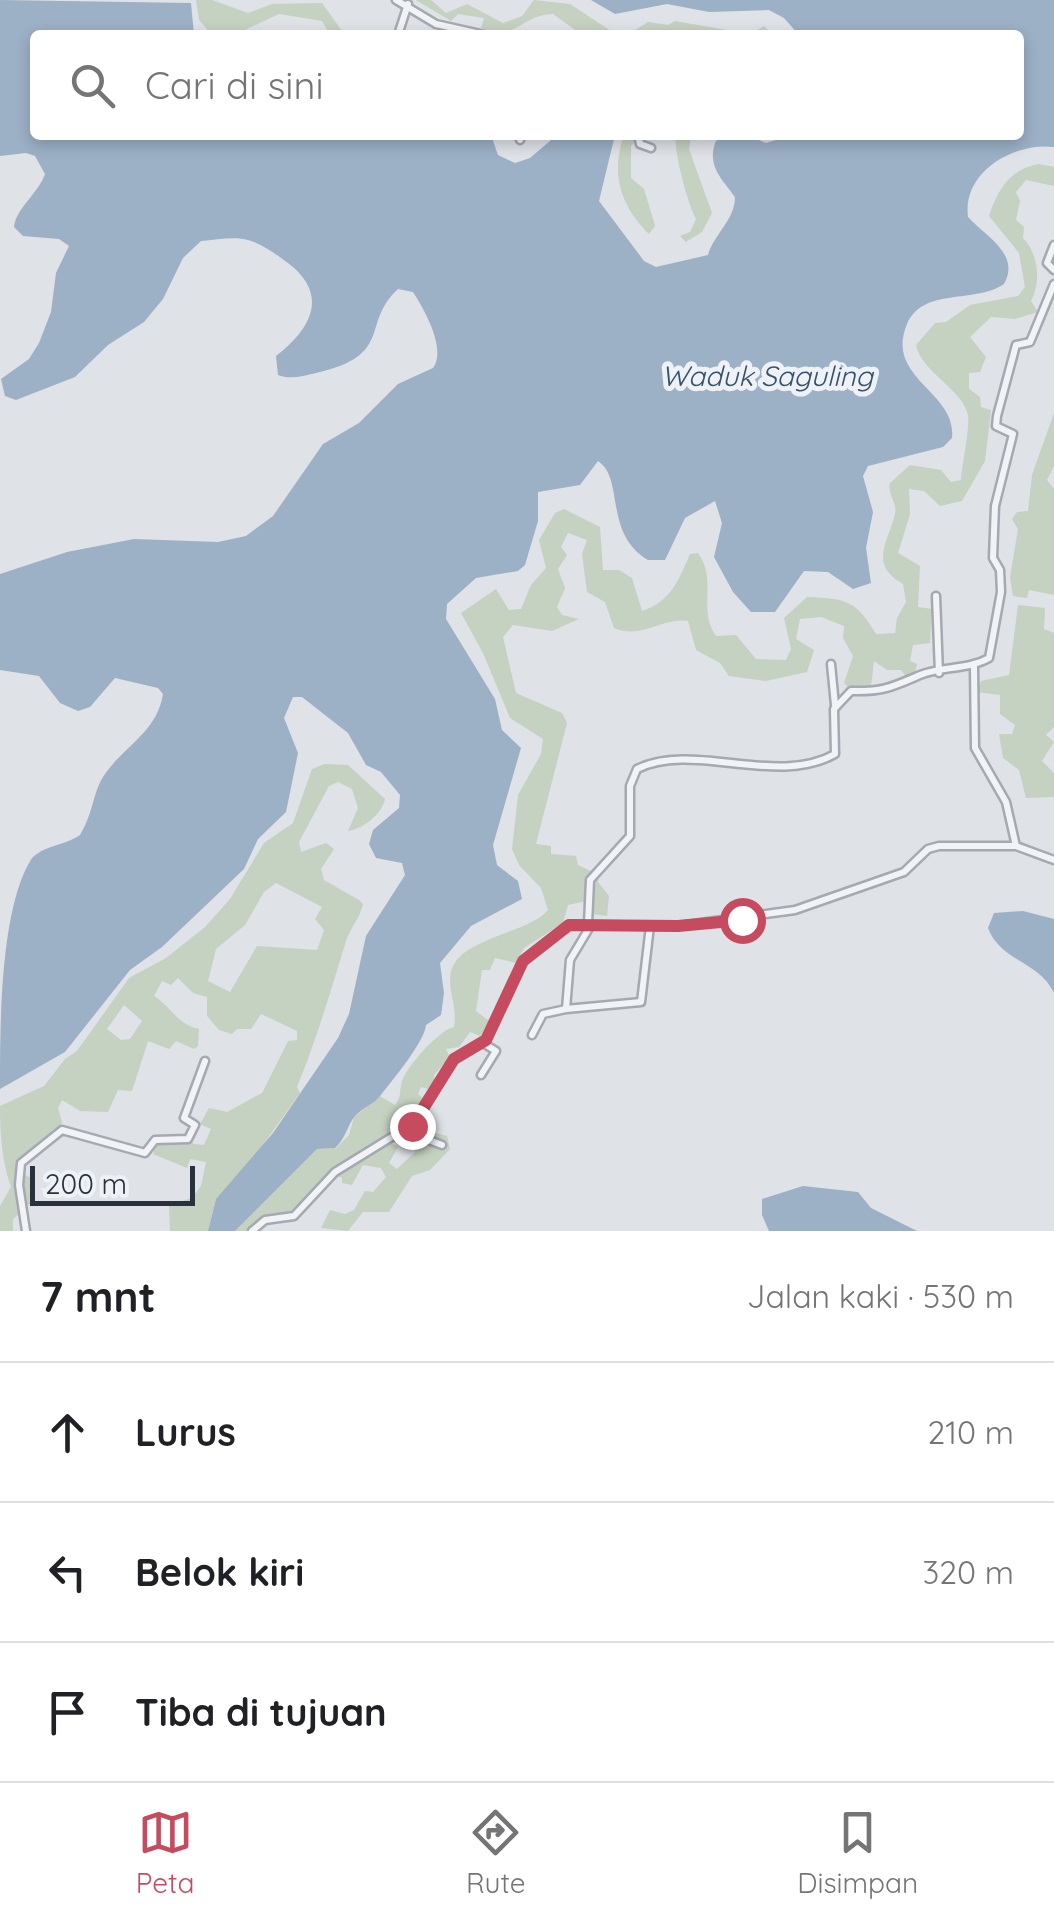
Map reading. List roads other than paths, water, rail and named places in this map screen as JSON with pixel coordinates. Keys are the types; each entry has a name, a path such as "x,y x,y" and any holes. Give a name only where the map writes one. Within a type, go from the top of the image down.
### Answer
{"street":[{"path":"396,0 436,24 463,30"},
{"path":"400,30 408,4"},
{"path":"639,140 651,148"},
{"path":"1054,245 1047,263 1054,270"},
{"path":"835,706 851,691 886,690 924,673 974,666 989,658 1000,596 1000,570 993,558 995,506 1013,434 996,426 997,416 1016,345 1030,342 1054,284"},
{"path":"936,596 939,673"},
{"path":"566,1009 570,960 590,924 590,880 630,836 630,786 638,769 662,761 742,766 819,761 835,754 831,664"},
{"path":"974,666 975,748 1006,802 1016,846"},
{"path":"252,1231 265,1220 292,1217 335,1172 419,1118 454,1059 483,1043 523,961 569,925 650,926 742,920 795,910 904,872 934,846 1016,846 1054,860"},
{"path":"532,1035 543,1014 641,1002 650,926"},
{"path":"481,1076 496,1051 483,1043"},
{"path":"26,1231 18,1180 21,1162 62,1130 145,1153 155,1140 188,1139 195,1126 184,1118 205,1061"},
{"path":"405,1130 442,1145"}],"water":[{"name":"Waduk Saguling","path":"0,0 191,3 194,30 30,30 30,140 493,140 498,155 515,163 530,158 551,140 614,140 599,201 644,261 656,267 708,255 728,220 735,197 717,171 713,150 718,140 1024,140 1024,30 795,30 769,10 709,12 667,4 615,14 591,0 1054,0 1054,147 1023,149 1008,155 982,173 973,186 968,217 1005,255 1008,273 1004,284 992,290 937,300 915,312 907,324 905,358 912,372 944,408 951,422 952,438 943,447 868,466 863,476 873,512 866,548 871,583 853,589 828,572 804,571 775,612 751,612 733,592 714,557 722,523 715,501 685,518 665,560 648,560 625,536 611,480 598,461 580,485 538,492 538,521 525,565 518,571 476,578 447,604 446,619 495,699 502,730 521,748 493,845 497,865 518,881 522,899 471,926 440,963 444,993 441,1015 426,1025 407,1061 377,1099 355,1116 339,1144 335,1148 317,1149 235,1231 208,1231 216,1199 273,1133 338,1038 349,1014 366,936 405,875 402,863 376,858 369,844 373,830 399,808 400,795 381,772 366,765 348,733 302,697 293,697 284,718 298,753 286,812 258,839 244,869 162,947 130,970 65,1052 0,1089 4,968 21,879 38,853 80,835 103,777 147,729 163,694 158,688 115,678 90,707 78,711 60,703 39,676 0,670 0,574 67,552 134,539 218,542 246,536 273,516 323,444 359,423 398,384 433,368 437,360 436,340 413,292 398,289 380,314 367,348 357,357 341,366 306,375 278,375 276,356 299,335 311,311 309,287 288,263 258,244 237,238 201,241 183,258 163,299 144,322 108,345 75,377 16,400 5,396 1,379 29,359 39,343 51,312 56,273 69,246 59,239 23,236 14,227 45,174 35,156 0,156"},
{"path":"1023,911 1054,919 1054,993 1039,974 1002,948 988,928 994,913"},
{"path":"803,1186 858,1192 871,1208 917,1231 769,1231 762,1215 762,1199"}]}
